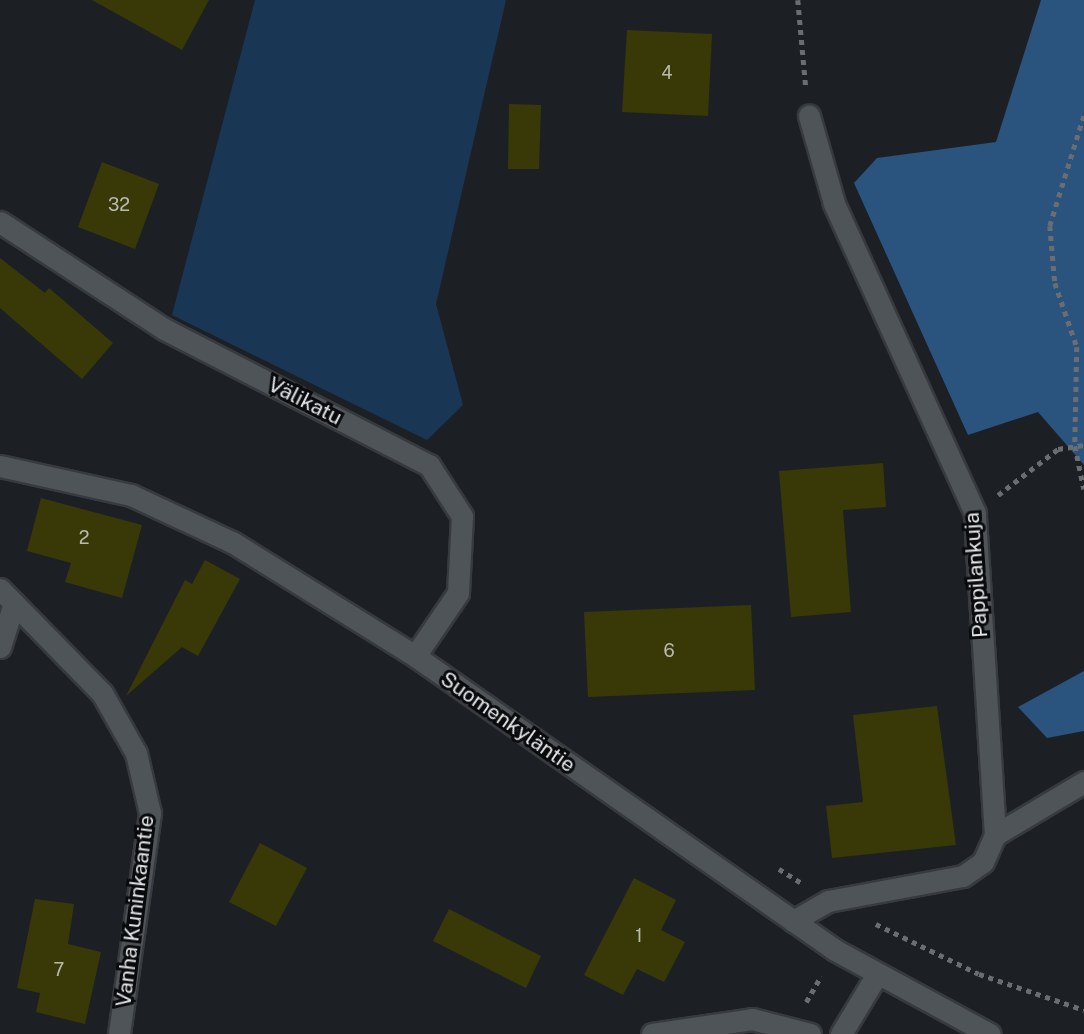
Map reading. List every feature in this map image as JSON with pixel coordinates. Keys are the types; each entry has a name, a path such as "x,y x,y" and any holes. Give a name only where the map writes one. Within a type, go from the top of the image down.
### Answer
{"street":[{"name":"Pappilankuja","path":"809,116 834,204 975,513 995,835"},
{"name":"Välikatu","path":"0,222 164,329 429,465 463,516 458,593 415,656"},
{"name":"Suomenkyläntie","path":"0,466 131,495 232,542 415,656 793,921 876,976 990,1034"},
{"path":"0,647 7,596"},
{"name":"Vanha Kuninkaantie","path":"7,596 102,693 139,765 150,813 119,1034"},
{"path":"793,921 828,901 963,876 983,862 995,835 1084,782"},
{"path":"841,1034 876,976"},
{"path":"652,1034 752,1019 810,1034"}],"path":[{"path":"798,0 809,116"},
{"path":"1084,116 1050,226 1055,283 1077,347 1074,446 1084,489"},
{"path":"975,513 1058,449 1084,445"},
{"path":"828,901 979,974 1084,1010"}],"shaded area":[{"path":"255,0 506,0 436,304 463,405 427,440 172,315"},
{"path":"1041,0 1084,0 1084,465 1038,412 968,435 854,183 877,158 996,142"},
{"path":"1084,671 1084,731 1047,738 1018,707"}],"building":[{"path":"92,0 209,0 182,50"},
{"path":"627,30 712,34 708,116 622,112"},
{"path":"509,104 541,105 539,169 508,169"},
{"path":"102,162 159,184 135,249 78,227"},
{"path":"0,258 45,293 49,288 113,343 82,379 0,308"},
{"path":"883,463 886,507 843,510 851,612 791,617 779,471"},
{"path":"41,498 142,525 122,598 65,582 71,563 27,551"},
{"path":"205,560 240,579 198,656 182,647 126,696 185,580 192,584"},
{"path":"751,605 755,690 588,697 584,612"},
{"path":"937,706 956,845 832,858 826,806 863,802 853,715"},
{"path":"260,843 307,868 276,926 229,902"},
{"path":"634,878 676,900 661,930 685,942 664,982 637,969 623,995 584,975"},
{"path":"35,899 74,904 68,944 101,952 85,1024 36,1012 40,993 17,988"},
{"path":"449,909 541,956 526,988 433,941"}]}
